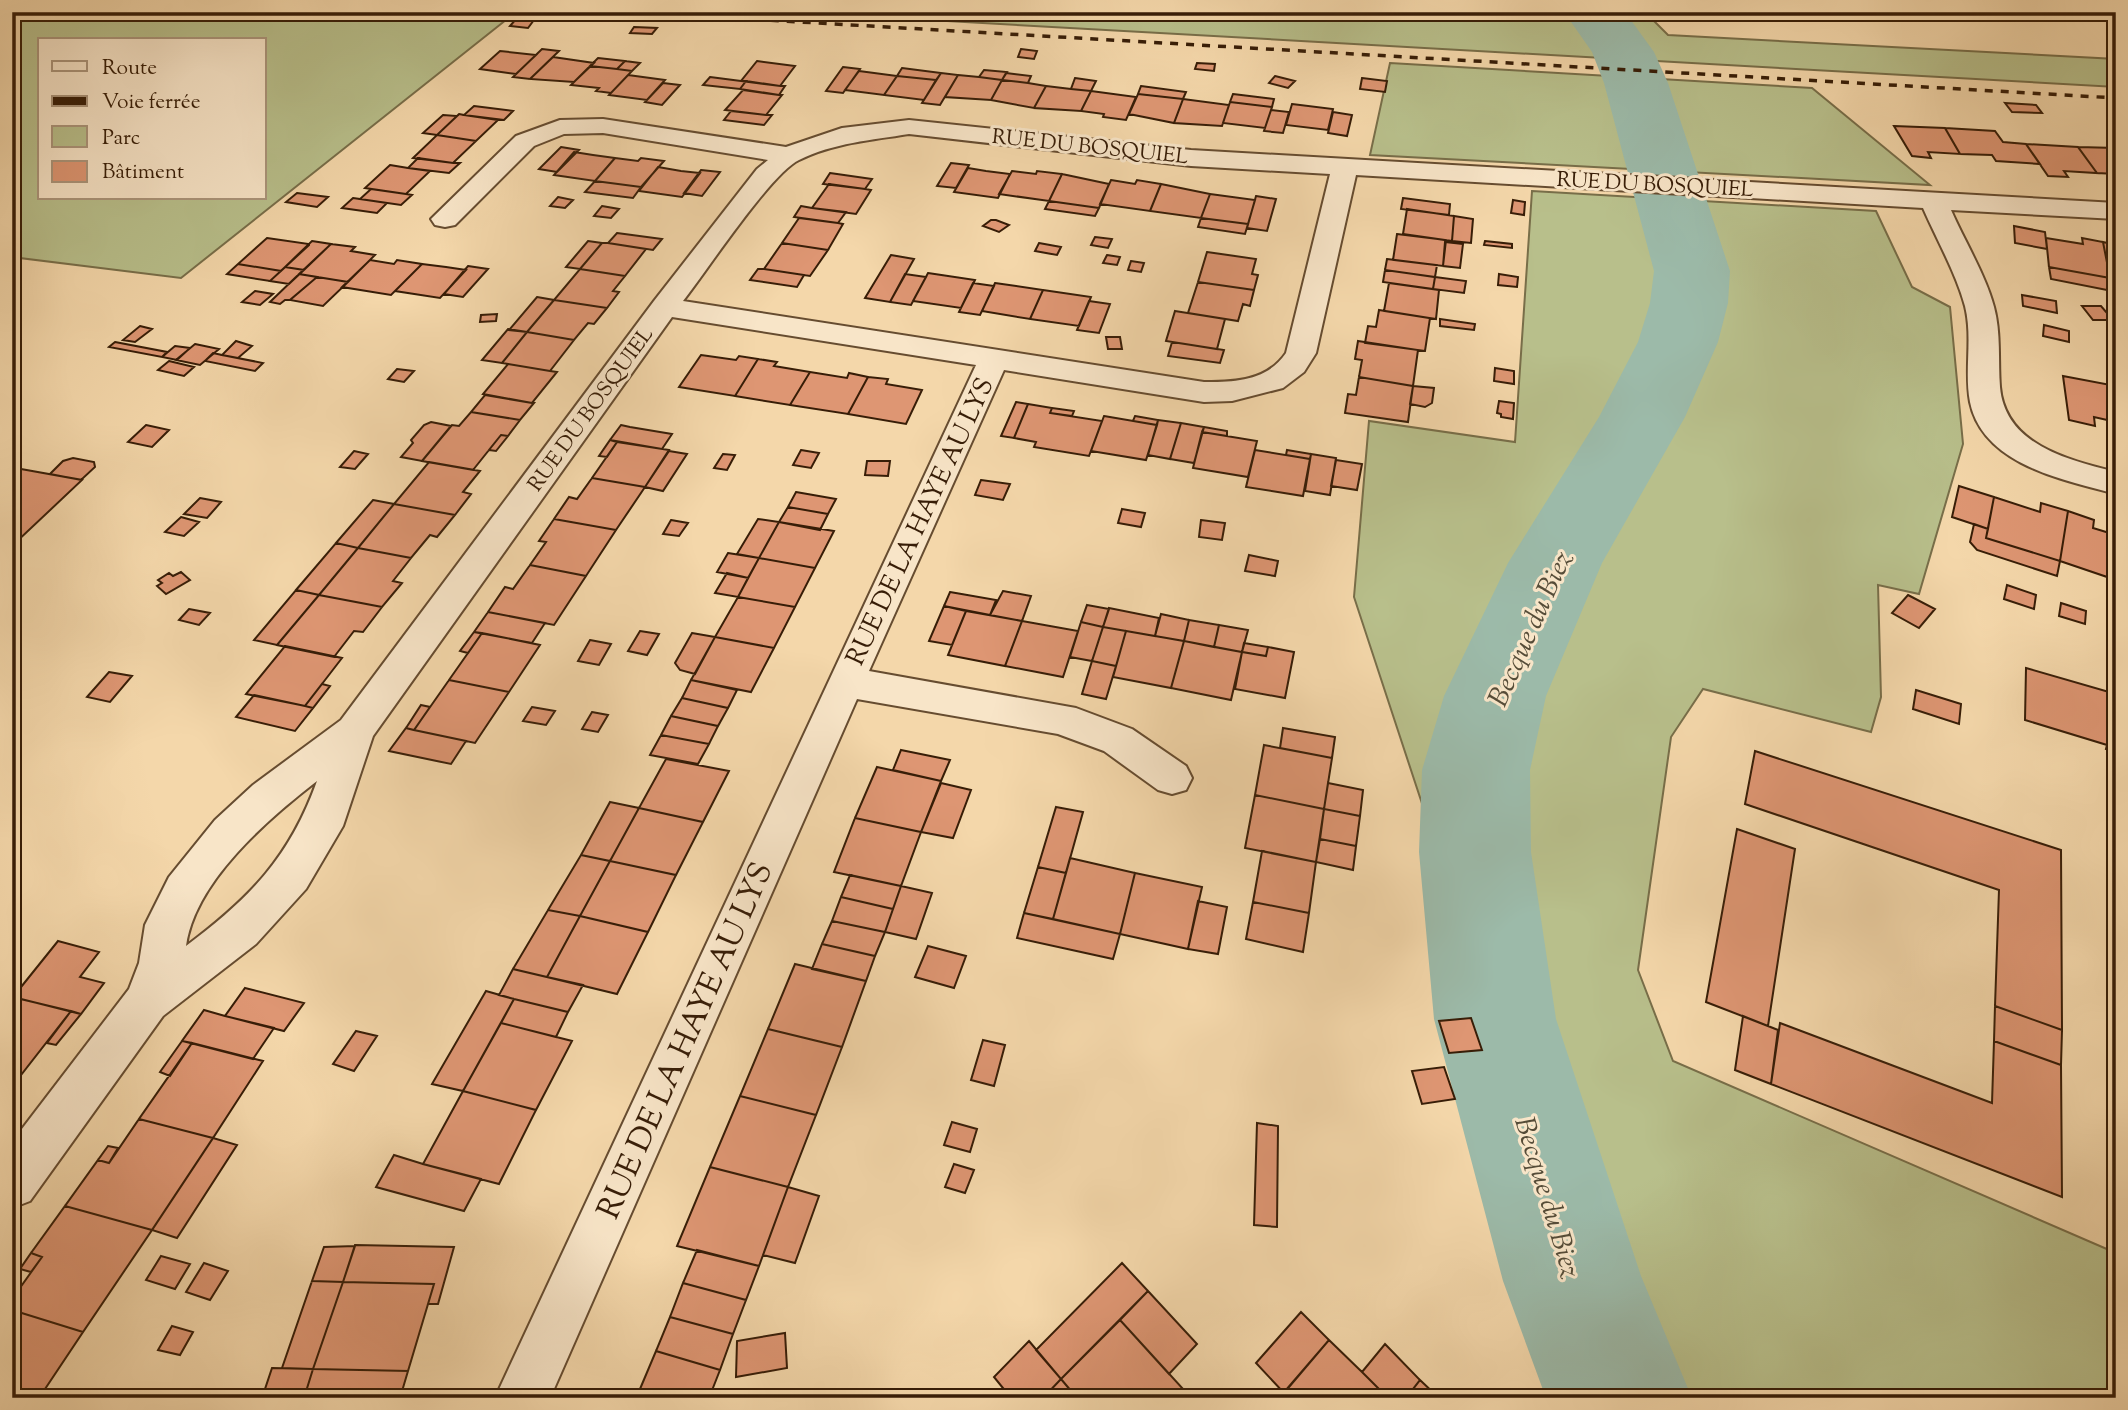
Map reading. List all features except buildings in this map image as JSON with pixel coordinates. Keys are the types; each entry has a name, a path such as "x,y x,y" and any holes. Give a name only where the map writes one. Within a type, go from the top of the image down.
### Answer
{"street":[{"path":"445,219 526,141 560,127 603,126 788,155"},
{"name":"RUE DU BOSQUIEL","path":"147,1001 241,930 290,876 322,826 355,731 664,307 766,175 788,155 853,134 909,127 1154,155 2116,211"},
{"name":"RUE DE LA HAYE AU LYS","path":"664,307 1204,392 1231,393 1249,390 1286,374 1301,353 1345,166"},
{"path":"1933,200 1979,305 1983,323 1986,402 1989,416 1997,429 2007,439 2042,459 2116,483"},
{"name":"RUE DE LA HAYE AU LYS","path":"522,1398 994,359"},
{"name":"RUE DE LA HAYE AU LYS","path":"845,682 1062,719 1118,740 1172,778"},
{"name":"RUE DU BOSQUIEL","path":"12,1183 147,1001 161,963 167,925 184,890 230,832 267,797 355,731"}],"green space":[{"path":"12,12 516,12 181,278 12,257"},
{"path":"787,12 1645,12 1668,35 2116,59 2116,87"},
{"path":"1390,63 1812,88 1930,185 1370,155"},
{"path":"1532,191 1876,211 1912,287 1950,307 1963,444 1919,594 1878,585 1881,697 1871,732 1703,689 1671,737 1638,970 1673,1061 2116,1253 2116,1398 1588,1398 1493,1089 1435,843 1354,597 1369,421 1515,442"}],"waterway":[{"name":"Becque du Biez","path":"1594,12 1623,52 1636,83 1692,271 1689,303 1678,342 1642,417 1555,563 1495,696 1476,770 1475,852 1495,1019 1573,1281 1619,1398"}],"railway":[{"path":"627,12 2116,98"}]}
